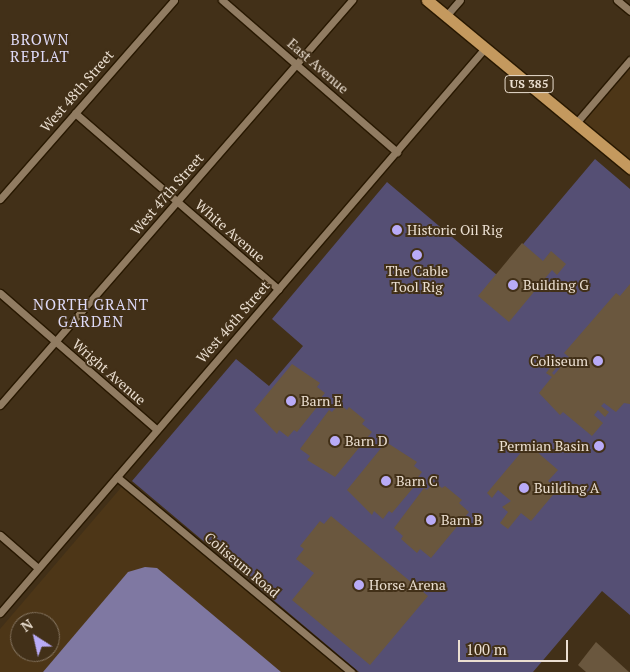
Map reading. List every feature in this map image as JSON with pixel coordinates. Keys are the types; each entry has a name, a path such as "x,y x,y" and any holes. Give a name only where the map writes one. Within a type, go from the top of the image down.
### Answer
{"main road":[{"name":"US 385","path":"427,0 630,168"}],"street":[{"name":"West 48th Street","path":"0,199 174,0"},
{"name":"East Avenue","path":"222,0 397,152"},
{"name":"West 47th Street","path":"0,404 352,0"},
{"path":"446,16 460,0"},
{"path":"617,0 630,12"},
{"name":"West 46th Street","path":"0,613 485,48"},
{"path":"576,123 630,60"},
{"name":"White Avenue","path":"75,114 278,290"},
{"name":"Wright Avenue","path":"0,293 157,430"},
{"name":"Coliseum Road","path":"117,477 352,672"},
{"path":"0,535 38,568"}],"shaded area":[{"path":"630,59 630,168 576,123"},
{"path":"595,159 630,189 630,615 602,591 533,672 359,672 132,481 236,359 269,386 303,346 272,319 387,182 497,275"},
{"path":"125,483 352,672 0,672 0,629 10,617 10,662 60,662 60,612 15,612"},
{"path":"145,567 157,568 281,672 43,672 52,662 60,662 60,652 128,572"}],"building":[{"name":"Building G","path":"522,243 543,261 551,251 566,264 557,275 552,270 509,322 478,296"},
{"name":"Coliseum","path":"630,284 630,404 624,403 616,412 604,403 601,406 609,412 605,417 598,410 594,415 603,423 592,436 563,412 560,415 539,393 552,377 546,373 553,364 557,367 552,373 554,375 569,357 564,353 616,293 620,296"},
{"name":"Barn E","path":"292,364 320,383 317,387 325,393 319,400 321,402 297,432 294,430 288,437 279,430 277,434 254,410"},
{"name":"Barn D","path":"339,404 347,410 349,407 365,420 362,424 372,432 335,477 307,460 310,456 300,449 329,410 332,412"},
{"name":"Barn C","path":"386,442 417,462 414,466 422,472 416,480 418,482 392,513 389,511 383,519 374,511 372,515 347,490"},
{"name":"Building A","path":"528,444 558,470 548,481 558,489 531,521 521,513 508,529 500,523 508,512 502,507 511,501 498,490 492,498 487,493"},
{"name":"Barn B","path":"434,482 442,488 445,486 462,500 459,503 469,512 431,558 420,549 417,553 401,539 403,536 394,528 424,488 427,490"},
{"name":"Horse Arena","path":"331,516 428,596 370,665 292,600 314,573 296,559 304,549 300,546 320,521 324,524"},
{"path":"596,642 629,672 586,672 578,665"}],"place":[{"name":"Historic Oil Rig","path":"397,230"},
{"name":"The Cable Tool Rig","path":"417,255"},
{"name":"Building G","path":"513,285"},
{"name":"Coliseum","path":"598,361"},
{"name":"Barn E","path":"291,401"},
{"name":"Barn D","path":"335,441"},
{"name":"Permian Basin","path":"599,446"},
{"name":"Barn C","path":"386,481"},
{"name":"Building A","path":"524,488"},
{"name":"Barn B","path":"431,520"},
{"name":"Horse Arena","path":"359,585"}],"district":[{"name":"BROWN REPLAT","path":"40,48"},
{"name":"NORTH GRANT GARDEN","path":"91,312"}]}
